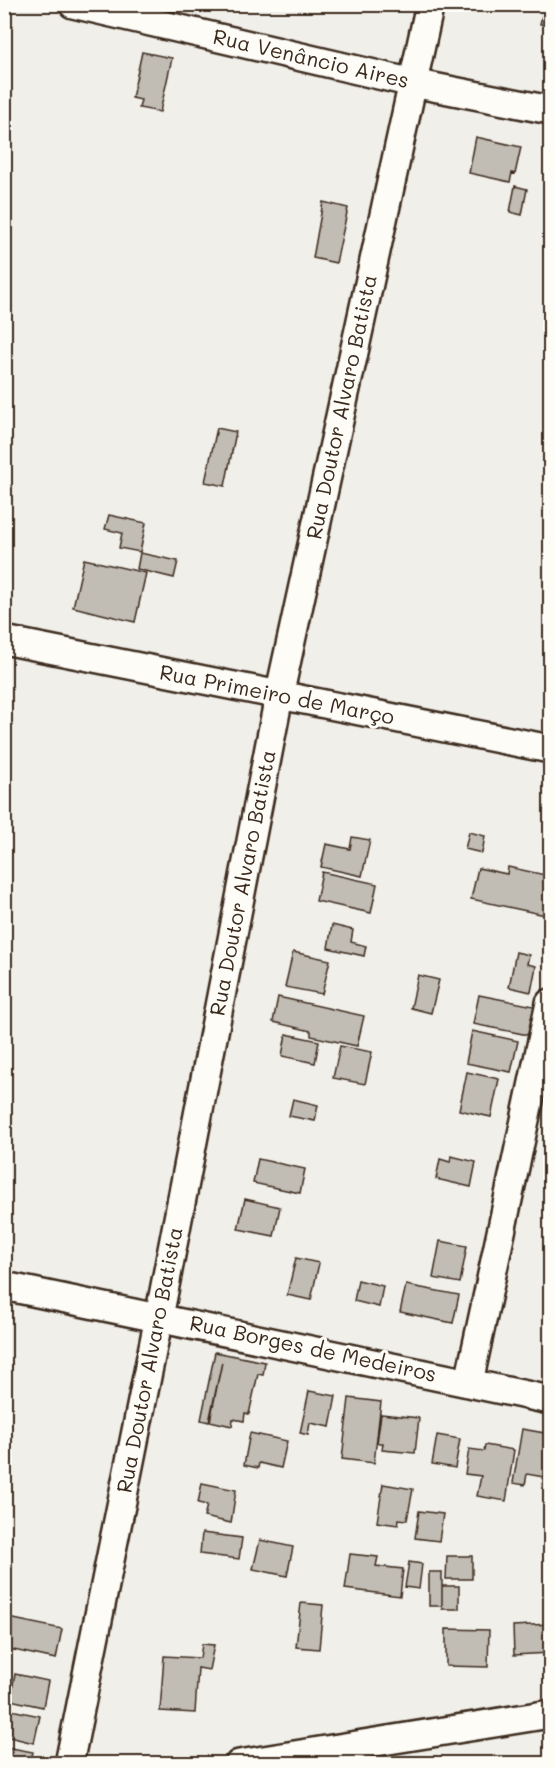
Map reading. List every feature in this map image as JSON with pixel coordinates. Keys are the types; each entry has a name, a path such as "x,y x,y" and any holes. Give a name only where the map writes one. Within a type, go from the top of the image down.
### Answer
{"street":[{"name":"Rua Venâncio Aires","path":"73,4 413,83 550,110"},
{"name":"Rua Doutor Alvaro Batista","path":"69,1764 159,1317 279,696 430,4"},
{"name":"Rua Primeiro de Março","path":"4,640 550,748"},
{"path":"469,1382 550,1003"},
{"name":"Rua Borges de Medeiros","path":"4,1286 550,1400"},
{"path":"239,1764 550,1714"}],"building":[{"path":"545,4 550,4 550,26 540,24"},
{"path":"142,52 172,58 160,112 139,108 141,100 132,98"},
{"path":"476,137 521,147 515,174 512,173 510,182 469,173"},
{"path":"515,186 527,189 522,215 510,212"},
{"path":"323,202 348,208 336,263 313,258"},
{"path":"217,428 236,432 225,486 205,482"},
{"path":"109,515 146,523 140,552 119,548 122,533 105,529"},
{"path":"140,553 178,561 174,578 137,569"},
{"path":"84,559 146,573 135,622 73,607"},
{"path":"469,832 485,836 482,853 465,849"},
{"path":"352,837 370,840 362,876 321,867 326,844 350,849"},
{"path":"508,867 550,876 550,916 471,899 478,868 507,874"},
{"path":"322,872 377,884 371,913 316,901"},
{"path":"332,925 353,930 351,942 366,946 364,956 328,948"},
{"path":"293,952 330,960 322,994 285,987"},
{"path":"516,952 529,955 527,964 536,966 531,992 509,987"},
{"path":"418,975 439,980 431,1013 411,1008"},
{"path":"479,995 534,1006 528,1035 473,1024"},
{"path":"278,997 364,1016 357,1046 311,1036 311,1031 273,1022"},
{"path":"472,1031 518,1041 511,1072 466,1063"},
{"path":"286,1034 319,1041 315,1063 282,1056"},
{"path":"340,1046 372,1052 365,1084 333,1078"},
{"path":"467,1072 499,1079 491,1117 459,1110"},
{"path":"293,1099 318,1105 315,1121 289,1116"},
{"path":"451,1156 476,1162 471,1187 436,1179 440,1159 450,1162"},
{"path":"258,1159 305,1169 300,1193 253,1183"},
{"path":"245,1199 280,1207 274,1236 238,1229"},
{"path":"440,1241 467,1246 460,1283 433,1278"},
{"path":"296,1258 319,1263 311,1300 287,1295"},
{"path":"358,1280 383,1286 379,1307 354,1301"},
{"path":"406,1285 459,1295 453,1323 400,1312"},
{"path":"215,1352 265,1362 263,1375 258,1374 249,1414 245,1413 244,1421 233,1419 232,1426 210,1421 222,1362 209,1422 201,1420"},
{"path":"309,1391 336,1396 330,1427 310,1423 308,1435 300,1433"},
{"path":"349,1398 381,1402 374,1463 342,1459"},
{"path":"381,1414 419,1418 415,1453 382,1450 383,1443 377,1443"},
{"path":"522,1429 550,1434 550,1478 527,1474 525,1485 513,1483"},
{"path":"250,1433 287,1441 281,1468 259,1463 258,1468 244,1465"},
{"path":"437,1435 460,1439 455,1468 432,1464"},
{"path":"485,1445 514,1450 506,1501 477,1496 481,1476 465,1474 469,1449 484,1451"},
{"path":"202,1483 236,1490 231,1523 204,1517 207,1505 198,1503"},
{"path":"383,1484 413,1489 407,1520 399,1519 398,1525 377,1522"},
{"path":"419,1511 443,1514 439,1541 415,1538"},
{"path":"202,1533 242,1538 239,1559 200,1554"},
{"path":"260,1540 293,1547 287,1576 253,1569"},
{"path":"550,1543 550,1577 547,1544"},
{"path":"350,1554 378,1557 376,1566 403,1569 400,1596 345,1589"},
{"path":"447,1556 472,1556 472,1579 446,1579"},
{"path":"409,1562 422,1564 419,1589 405,1587"},
{"path":"429,1572 442,1572 442,1606 429,1606"},
{"path":"442,1586 459,1586 459,1609 442,1609"},
{"path":"301,1603 323,1605 319,1649 296,1647"},
{"path":"9,1618 62,1629 56,1659 4,1648"},
{"path":"550,1624 550,1653 514,1655 513,1626"},
{"path":"446,1629 489,1630 488,1667 446,1666"},
{"path":"202,1644 214,1645 209,1670 198,1668 195,1713 160,1711 164,1656 200,1658"},
{"path":"15,1674 48,1681 43,1707 10,1700"},
{"path":"11,1710 40,1716 34,1743 5,1736"},
{"path":"6,1747 33,1752 30,1764 4,1764"}]}
